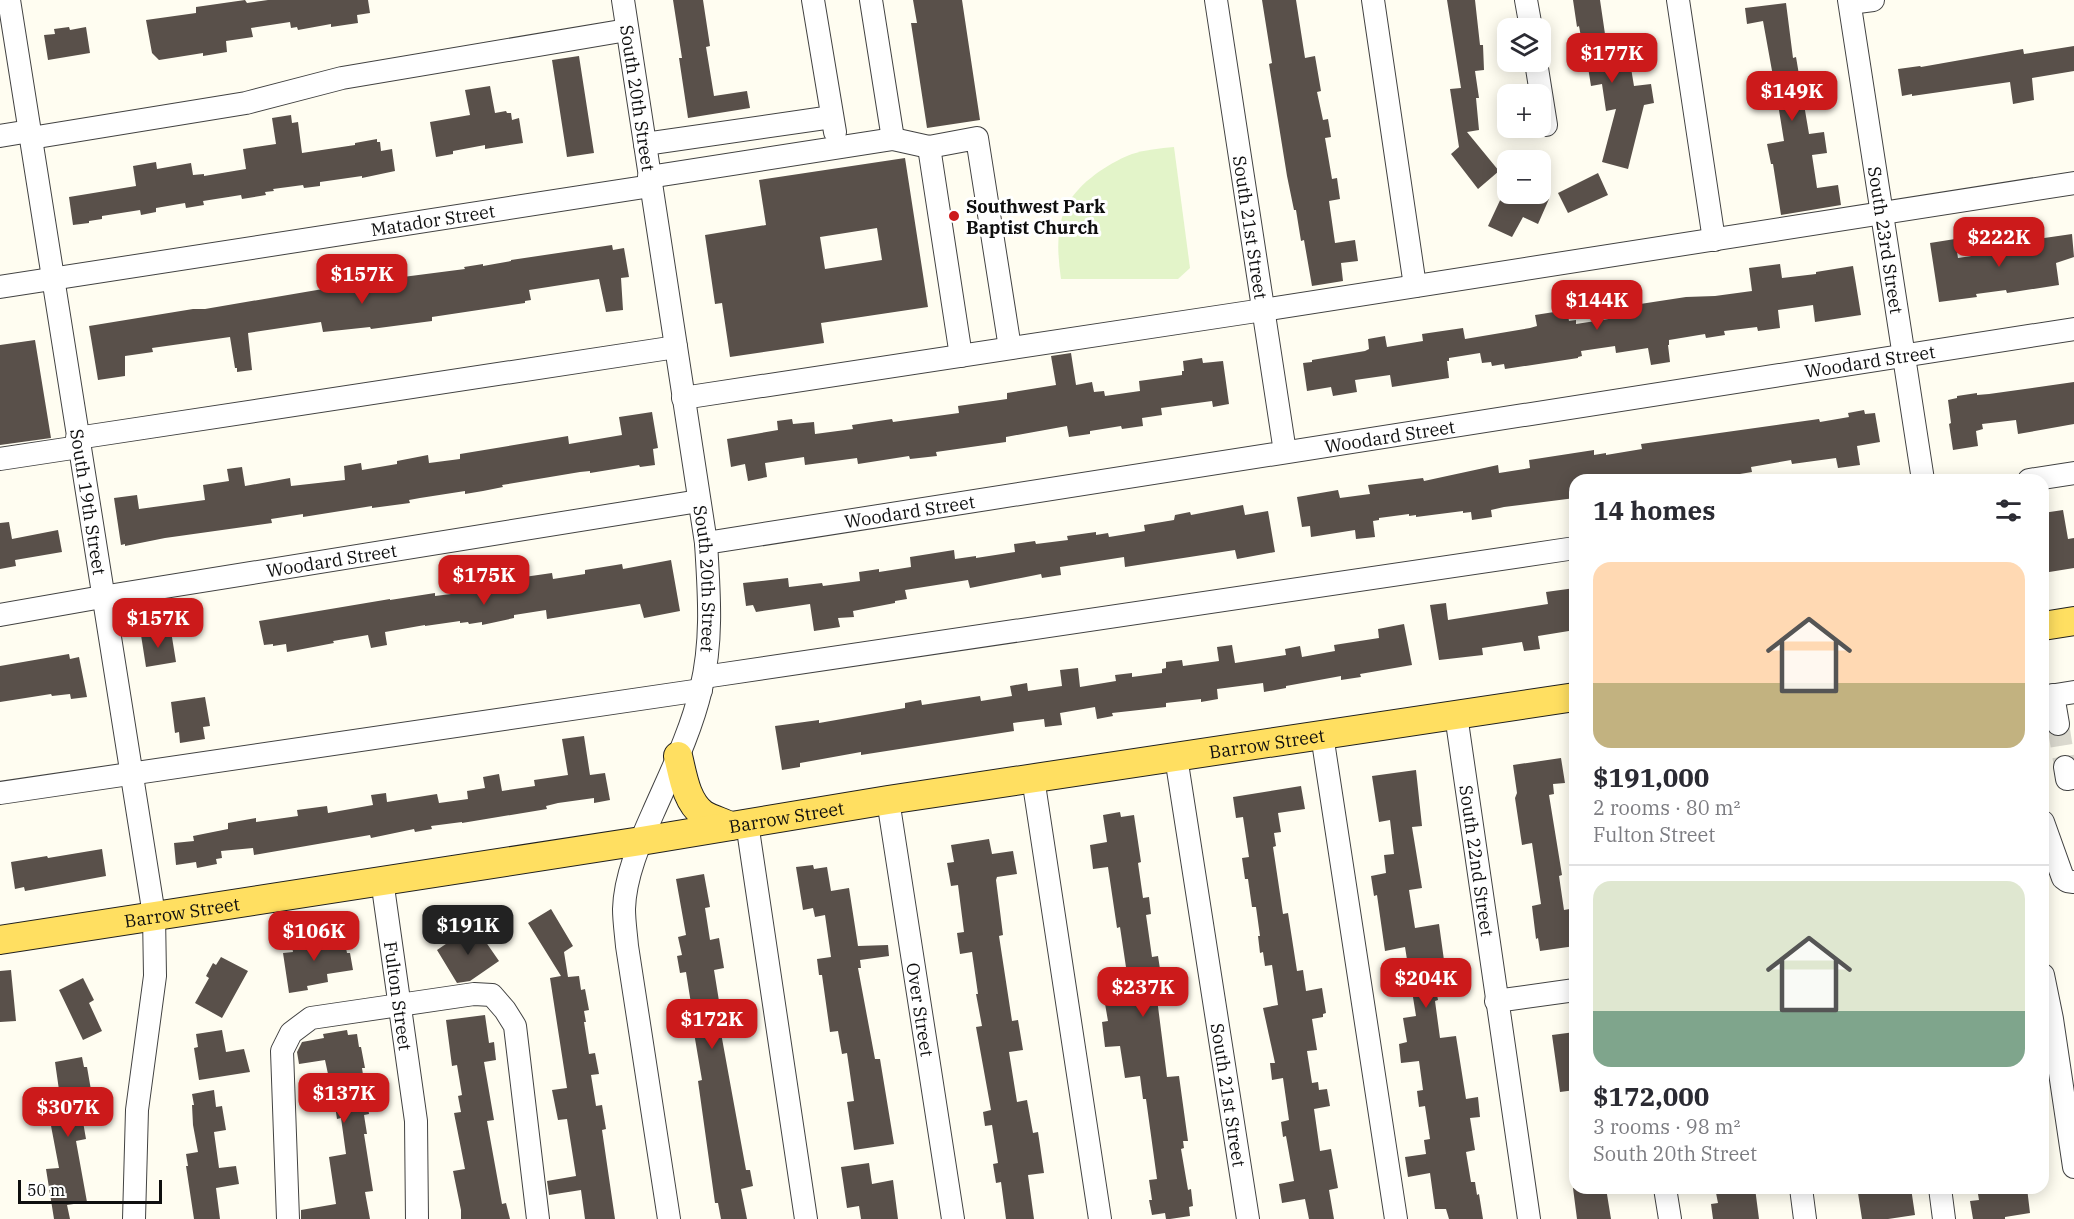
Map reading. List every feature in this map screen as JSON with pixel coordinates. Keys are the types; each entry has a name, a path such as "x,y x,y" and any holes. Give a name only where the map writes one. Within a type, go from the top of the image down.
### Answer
{"main road":[{"path":"2049,625 2074,621"},
{"name":"Barrow Street","path":"0,940 641,841 888,800 1569,698"},
{"path":"678,756 687,794 695,805 704,814 739,824"}],"street":[{"name":"South 19th Street","path":"9,0 154,915 155,976 137,1110 134,1219"},
{"name":"South 20th Street","path":"622,0 706,543 710,637 702,684 678,756 641,841 624,908 627,946 669,1219"},
{"path":"813,0 837,148"},
{"path":"871,0 893,140"},
{"name":"South 21st Street","path":"1216,0 1285,452"},
{"path":"1373,0 1415,286"},
{"path":"1526,0 1529,18"},
{"path":"1678,0 1714,240"},
{"path":"1849,2 1873,0"},
{"name":"South 23rd Street","path":"1849,2 1922,474"},
{"path":"0,136 30,134 246,103 342,78 627,30"},
{"path":"645,144 832,117"},
{"path":"962,356 929,147 976,138 1010,348"},
{"name":"Matador Street","path":"0,287 650,182 837,148 893,140 929,147"},
{"path":"683,398 2074,183"},
{"name":"Woodard Street","path":"706,543 2074,329"},
{"path":"0,459 78,442 676,347"},
{"path":"2049,477 2074,473"},
{"name":"Woodard Street","path":"0,615 699,501"},
{"path":"0,793 1569,549"},
{"path":"2057,695 2058,724"},
{"name":"South 22nd Street","path":"1456,715 1529,1219"},
{"path":"1322,735 1396,1219"},
{"name":"South 21st Street","path":"1176,757 1248,1219"},
{"path":"1033,778 1100,1219"},
{"name":"Over Street","path":"888,800 953,1219"},
{"path":"739,824 806,1219"},
{"path":"2049,840 2062,878 2074,882"},
{"name":"Fulton Street","path":"382,880 416,1121 417,1219"},
{"path":"1496,1001 1569,991"},
{"path":"288,1219 282,1051 291,1033 311,1018 474,994 492,995 515,1026 538,1219"},
{"path":"2049,1004 2074,1167"},
{"path":"1666,1194 1670,1219"},
{"path":"1801,1194 1805,1219"},
{"path":"1941,1194 1944,1219"}],"green space":[{"path":"1174,147 1190,268 1178,279 1061,279 1058,254 1059,230 1067,204 1074,195 1101,170 1122,158 1142,151"}],"building":[{"path":"245,0 247,3 268,0 368,0 370,13 357,15 358,23 331,27 331,24 298,30 297,27 291,28 290,22 251,28 253,37 226,41 227,52 203,56 203,53 159,60 152,53 146,20 196,13 196,7"},
{"path":"673,0 703,0 710,46 706,47 714,96 747,91 750,108 688,118"},
{"path":"913,0 962,0 980,120 927,128 911,23 917,23"},
{"path":"1262,0 1296,0 1305,58 1315,56 1321,91 1317,92 1323,120 1328,119 1331,137 1325,138 1332,179 1337,178 1340,199 1329,201 1335,243 1355,240 1358,261 1341,263 1343,281 1312,286 1304,240 1301,241 1287,176 1269,64 1272,63"},
{"path":"1447,0 1475,0 1480,45 1483,45 1484,70 1475,71 1479,98 1476,98 1479,130 1467,132 1497,169 1497,173 1478,189 1451,154 1459,147 1450,89 1461,88"},
{"path":"1573,0 1600,0 1605,34 1608,33 1613,64 1630,62 1634,86 1651,84 1654,103 1644,105 1628,169 1602,162 1616,109 1606,111 1602,84 1591,86 1583,36 1581,37 1579,26 1577,27"},
{"path":"1786,3 1793,58 1796,57 1809,134 1824,132 1827,153 1812,155 1817,188 1838,185 1841,205 1781,215 1773,164 1771,164 1767,144 1784,141 1778,104 1763,21 1747,24 1745,8"},
{"path":"69,27 70,30 86,27 90,53 48,60 44,35 55,34 54,29"},
{"path":"2074,46 2074,71 2032,78 2034,100 2013,104 2010,82 1902,96 1898,69 2023,49 2024,54"},
{"path":"579,56 594,153 567,157 552,60"},
{"path":"490,86 495,113 506,111 511,113 512,120 519,118 523,143 485,149 485,145 436,157 430,122 470,115 465,90"},
{"path":"291,115 292,123 298,122 302,153 355,145 355,143 377,139 377,142 380,142 381,151 392,149 395,171 362,178 362,176 320,182 320,186 304,188 303,185 273,189 274,191 265,192 266,195 242,199 241,195 203,201 204,205 186,208 185,203 156,208 156,212 141,215 140,210 102,216 102,219 73,225 69,197 136,186 133,166 156,162 157,169 191,163 193,175 204,174 204,176 246,169 243,149 276,144 272,118"},
{"name":"Southwest Park Baptist Church","path":"905,158 928,307 821,323 824,343 730,357 722,303 715,304 705,235 766,225 759,180","holes":["877,228 882,260 825,269 820,237"]},
{"path":"1598,173 1608,195 1568,213 1558,193"},
{"path":"1498,204 1547,204 1538,224 1523,217 1512,237 1488,226"},
{"path":"2072,234 2074,257 2056,263 2059,285 2007,293 2006,290 1976,294 1977,297 1939,302 1930,243 1955,239 1958,258 2032,247 2031,240"},
{"path":"612,245 613,250 624,248 629,277 621,278 623,310 606,312 599,279 529,290 531,300 525,303 432,317 432,321 371,329 370,327 323,332 321,322 248,333 252,370 237,372 230,337 152,348 153,352 125,356 125,376 98,380 89,326"},
{"path":"1780,264 1782,278 1853,266 1861,315 1815,322 1813,305 1778,310 1780,328 1758,331 1757,327 1724,331 1725,335 1706,338 1705,334 1669,340 1670,362 1651,365 1648,348 1616,353 1615,346 1581,351 1582,356 1578,358 1505,369 1504,364 1492,366 1491,362 1482,363 1480,353 1449,358 1447,361 1449,378 1392,387 1390,375 1355,380 1357,392 1333,396 1331,387 1307,391 1303,363 1365,351 1369,349 1368,339 1385,336 1387,347 1423,341 1422,334 1463,328 1465,339 1530,328 1537,326 1535,315 1567,310 1569,321 1576,320 1576,324 1615,318 1614,308 1686,297 1752,291 1749,268"},
{"path":"35,340 51,438 0,445 0,345"},
{"path":"1071,353 1076,385 1092,382 1094,392 1104,391 1105,396 1140,391 1139,381 1182,375 1183,361 1202,358 1203,363 1223,361 1229,404 1213,407 1212,401 1161,408 1162,415 1142,418 1143,426 1122,429 1121,426 1069,437 1067,426 1006,437 1006,442 936,452 937,456 910,459 909,456 858,464 857,458 805,465 804,457 765,463 767,477 748,481 745,464 731,467 727,439 778,430 777,421 792,419 793,424 814,422 815,434 853,429 852,425 892,419 893,422 959,413 958,406 1007,399 1007,393 1056,385 1051,356"},
{"path":"2074,382 2074,424 2018,434 2016,420 1982,424 1983,429 1976,431 1978,446 1953,450 1948,400 1977,393 1977,395 1989,394"},
{"path":"1864,410 1865,414 1875,413 1880,442 1857,446 1860,465 1838,468 1836,458 1792,464 1791,460 1751,467 1752,472 1740,474 1569,474 1569,499 1491,510 1492,517 1472,520 1471,512 1463,513 1463,511 1416,517 1416,515 1409,516 1409,514 1379,518 1373,521 1375,537 1356,539 1355,530 1311,537 1310,526 1302,527 1297,497 1338,490 1340,498 1370,494 1368,485 1423,478 1424,481 1498,465 1499,473 1530,468 1529,460 1594,450 1594,455 1606,453 1606,455 1642,449 1641,444 1819,419 1820,422 1849,417 1848,413"},
{"path":"652,412 658,448 653,449 655,465 640,467 639,465 590,473 590,471 580,472 502,485 503,487 465,494 465,491 409,500 410,503 372,508 372,506 303,517 303,514 271,519 272,523 121,545 114,498 137,495 139,509 205,500 203,485 229,481 227,469 242,467 245,486 290,478 291,486 345,480 344,466 361,463 362,470 397,464 397,461 428,455 429,463 460,459 460,454 568,436 569,444 622,435 619,417"},
{"path":"1243,505 1245,515 1268,511 1275,552 1237,559 1235,550 1125,567 1124,557 1060,567 1061,575 1042,578 1041,574 970,588 968,580 905,590 907,599 853,611 854,617 838,618 840,627 814,631 810,604 756,612 753,605 746,606 743,583 788,578 789,587 822,583 823,586 860,581 859,572 879,569 879,572 911,567 910,557 954,550 955,559 1015,552 1014,544 1068,540 1067,536 1096,532 1096,535 1108,533 1109,537 1140,532 1145,531 1144,525 1174,520 1175,515 1190,512 1191,515"},
{"path":"2063,510 2068,539 2074,538 2074,568 2049,572 2049,512"},
{"path":"9,522 12,539 58,530 62,552 15,560 16,566 0,569 0,523"},
{"path":"671,560 680,611 644,618 640,604 547,619 546,610 514,615 514,618 482,625 482,622 469,624 468,622 460,623 460,621 385,632 387,645 371,648 368,635 287,652 286,644 264,645 259,621 390,599 435,593 435,596 459,593 476,590 475,585 510,579 552,573 553,579 585,574 585,570 622,564 623,569"},
{"path":"1569,589 1569,631 1538,636 1540,649 1524,651 1522,642 1482,648 1483,655 1439,660 1430,605 1446,603 1448,620 1548,604 1546,592"},
{"path":"1404,624 1412,665 1360,674 1361,677 1341,680 1341,676 1264,692 1263,683 1217,689 1218,699 1166,703 1166,707 1112,713 1113,716 1097,719 1095,707 1060,713 1062,725 1045,727 1044,719 1013,723 1014,731 861,755 861,752 800,763 800,767 782,770 775,726 819,720 819,723 905,708 905,703 921,700 922,705 980,696 981,701 1012,696 1010,686 1027,683 1028,691 1062,686 1060,670 1078,668 1080,687 1116,681 1115,675 1132,673 1132,677 1162,673 1162,669 1166,668 1166,662 1182,660 1183,666 1219,661 1217,647 1232,645 1235,663 1286,655 1285,649 1300,646 1302,657 1335,651 1334,645 1379,638 1378,629"},
{"path":"171,631 176,662 146,667 141,635"},
{"path":"69,654 70,659 79,657 87,697 71,699 70,694 52,696 51,694 0,702 0,666"},
{"path":"205,697 210,726 203,727 205,739 180,743 179,732 175,733 171,702"},
{"path":"584,736 590,775 605,773 610,800 594,803 594,798 558,803 546,806 547,809 431,826 432,829 415,832 414,829 371,838 370,835 254,855 253,848 221,851 222,858 216,859 217,864 197,868 196,862 176,865 174,843 194,841 193,836 228,829 228,823 256,818 256,822 298,816 297,810 327,806 328,813 373,805 371,795 386,793 387,802 437,794 439,803 468,799 467,791 485,788 483,777 499,774 502,791 535,786 534,780 568,775 562,739"},
{"path":"1561,758 1565,783 1553,784 1554,794 1549,795 1562,875 1559,876 1564,910 1569,909 1569,947 1540,951 1538,938 1536,939 1532,906 1541,904 1532,843 1522,845 1513,765"},
{"path":"1416,770 1422,826 1412,827 1422,888 1409,890 1415,928 1439,924 1447,982 1435,984 1440,1038 1456,1036 1466,1099 1478,1097 1480,1117 1470,1118 1475,1150 1466,1152 1471,1182 1475,1182 1477,1195 1479,1194 1483,1219 1449,1219 1446,1209 1435,1209 1430,1173 1408,1177 1405,1157 1426,1154 1424,1140 1430,1139 1425,1106 1419,1107 1417,1091 1423,1090 1419,1061 1401,1063 1399,1044 1407,1042 1403,1018 1416,1016 1405,947 1385,951 1377,895 1374,896 1371,876 1386,873 1384,855 1394,854 1390,820 1379,822 1372,776"},
{"path":"1301,786 1305,809 1278,813 1281,832 1274,833 1276,846 1273,847 1283,914 1288,913 1297,971 1303,970 1306,991 1322,988 1326,1013 1323,1017 1312,1019 1317,1050 1307,1051 1312,1083 1318,1082 1319,1090 1327,1089 1330,1106 1314,1109 1320,1151 1331,1149 1338,1188 1329,1190 1334,1219 1309,1219 1305,1199 1282,1203 1279,1184 1294,1181 1286,1136 1283,1137 1281,1122 1289,1120 1283,1078 1272,1080 1270,1063 1275,1063 1263,1008 1278,1005 1272,965 1265,966 1263,952 1260,953 1256,907 1252,907 1242,858 1249,857 1243,817 1236,818 1233,797"},
{"path":"1120,812 1121,817 1134,815 1141,862 1138,863 1143,898 1149,897 1151,914 1146,915 1152,957 1158,956 1162,982 1155,983 1167,1077 1179,1076 1188,1141 1183,1141 1184,1148 1181,1149 1193,1206 1189,1207 1190,1216 1170,1219 1166,1219 1165,1213 1152,1215 1149,1180 1157,1179 1146,1099 1143,1099 1140,1076 1125,1078 1120,1046 1105,1047 1102,1022 1108,1021 1104,998 1130,994 1108,867 1093,869 1090,845 1107,842 1103,815"},
{"path":"989,839 992,854 1013,851 1017,874 997,877 996,880 1003,935 999,936 1012,1021 1018,1020 1023,1050 1009,1052 1017,1102 1027,1100 1033,1133 1038,1132 1044,1173 1028,1175 1034,1219 1006,1219 1001,1182 996,1183 993,1164 998,1163 992,1125 985,1126 983,1112 991,1110 976,1027 982,1026 972,952 960,954 957,933 964,932 958,885 951,886 947,863 954,862 951,845"},
{"path":"102,849 106,876 25,891 24,887 15,889 11,862"},
{"path":"813,865 814,869 827,867 831,891 849,888 858,946 888,945 889,956 860,960 861,968 858,968 875,1059 880,1059 894,1144 854,1150 847,1102 854,1101 847,1053 842,1054 838,1031 830,1032 822,975 819,975 817,959 831,957 825,915 815,917 813,908 803,910 796,867"},
{"path":"704,874 710,907 705,908 710,940 719,938 724,968 714,970 724,1032 721,1033 746,1170 750,1170 753,1186 741,1189 747,1219 721,1219 718,1203 715,1203 698,1081 702,1080 693,1027 689,1028 687,1011 692,1010 686,972 680,973 677,956 682,955 678,937 686,935 676,879"},
{"path":"551,909 573,946 564,952 568,977 579,976 581,990 585,989 589,1010 584,1011 586,1022 584,1022 589,1054 595,1053 599,1074 591,1075 596,1106 602,1105 606,1129 602,1130 615,1219 585,1219 581,1190 549,1195 547,1181 576,1176 567,1119 558,1120 552,1090 567,1088 550,978 561,976 528,923"},
{"path":"474,925 499,961 470,981 457,983 437,950"},
{"path":"309,932 310,942 333,938 334,945 345,943 347,953 350,953 353,970 327,974 328,982 307,986 308,990 289,993 283,953 293,952 290,935"},
{"path":"221,957 248,971 222,1018 195,1003 209,978 206,976 213,963 216,965"},
{"path":"11,970 16,1021 0,1022 0,971"},
{"path":"83,978 94,1000 89,1003 102,1031 83,1040 59,990"},
{"path":"485,1015 489,1043 494,1042 496,1060 484,1062 494,1120 487,1121 502,1204 506,1203 510,1219 461,1219 453,1171 465,1169 454,1113 461,1112 458,1096 462,1095 457,1065 452,1066 446,1020"},
{"path":"222,1030 226,1052 244,1049 250,1072 199,1080 194,1048 198,1047 196,1034"},
{"path":"347,1030 348,1035 357,1034 365,1068 362,1068 369,1114 364,1115 367,1134 364,1134 373,1191 365,1192 370,1219 301,1219 301,1210 336,1204 329,1157 346,1154 341,1118 337,1119 330,1073 328,1074 325,1060 299,1064 297,1052 302,1042 324,1038 323,1034"},
{"path":"1569,1033 1569,1091 1560,1092 1552,1035"},
{"path":"82,1057 84,1067 87,1067 91,1090 78,1093 86,1139 76,1141 87,1202 67,1205 70,1219 54,1219 46,1169 59,1168 48,1110 60,1108 61,1104 55,1062"},
{"path":"214,1090 216,1107 222,1106 226,1130 214,1132 219,1168 236,1166 239,1184 216,1188 220,1219 194,1219 186,1166 188,1166 186,1154 198,1152 193,1125 192,1094"},
{"path":"869,1163 872,1184 893,1180 898,1219 861,1219 859,1206 847,1208 841,1167"},
{"path":"1574,1194 1607,1194 1611,1219 1577,1219"},
{"path":"1716,1194 1756,1194 1759,1219 1713,1219 1711,1204 1718,1203"},
{"path":"1858,1194 1912,1194 1915,1215 1888,1219 1862,1219"},
{"path":"1978,1194 2028,1194 2030,1213 2005,1217 2005,1219 1973,1219 1970,1201 1979,1200"}],"tunnel":[{"path":"2058,724 2065,767"}],"place":[{"name":"Southwest Park Baptist Church","path":"954,216"}]}
